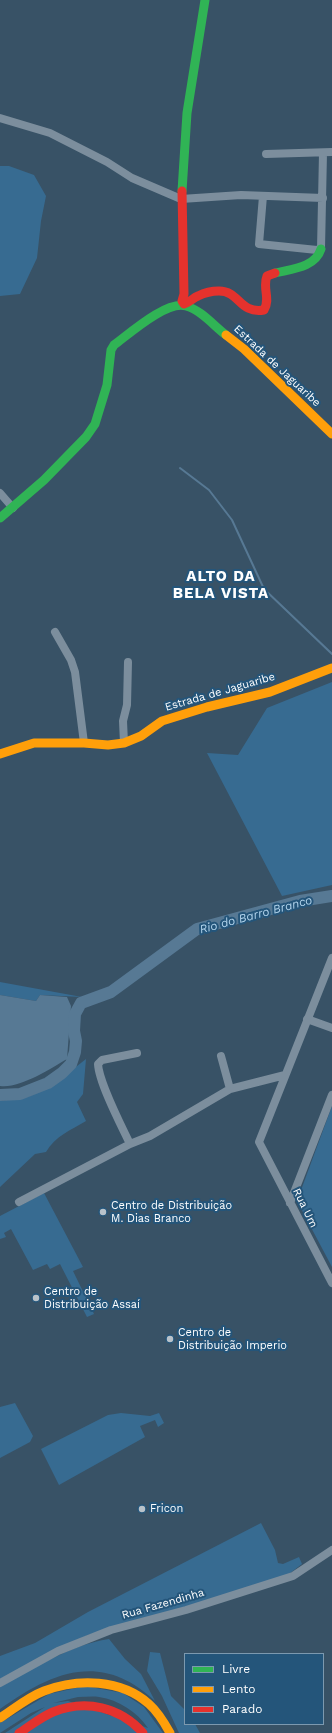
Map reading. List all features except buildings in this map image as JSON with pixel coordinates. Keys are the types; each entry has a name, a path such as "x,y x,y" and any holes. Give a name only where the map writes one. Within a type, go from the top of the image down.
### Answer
{"main road":[{"path":"184,304 182,299 184,294 181,199 186,112 205,0"},
{"name":"Estrada de Jaguaribe","path":"0,518 49,475 86,437 95,424 107,385 111,350 114,345 166,309 174,305 190,302 198,295 225,291 230,293 247,309 256,311 264,310 268,302 264,282 267,276 303,267 319,255 322,249"},
{"name":"Estrada de Jaguaribe","path":"184,304 193,309 244,349 332,434"},
{"name":"Estrada de Jaguaribe","path":"0,754 34,743 124,744 141,736 162,721 207,707 270,692 332,668"},
{"path":"0,1718 43,1691 60,1685 90,1682 115,1686 142,1699 149,1704 167,1726 170,1733"},
{"path":"19,1733 53,1712 69,1707 84,1705 101,1706 126,1717 144,1733"}],"street":[{"path":"0,118 19,122 50,133 108,162 132,178 181,199 241,195 323,198"},
{"path":"266,154 332,152"},
{"path":"263,196 259,244 317,250 322,249 323,153"},
{"path":"0,493 13,508"},
{"path":"55,632 71,660 75,672 84,743"},
{"path":"124,744 123,721 127,704 128,662"},
{"path":"19,1202 130,1144 150,1136 230,1089 285,1075 332,958"},
{"path":"307,1019 332,1028"},
{"path":"130,1144 107,1092 98,1064 102,1060 136,1053"},
{"path":"221,1056 230,1089"},
{"name":"Rua Um","path":"285,1075 259,1142 332,1283"},
{"path":"290,1202 332,1095"},
{"name":"Rua Fazendinha","path":"0,1683 58,1651 106,1632 186,1610 294,1576 332,1550"}],"shaded area":[{"path":"0,166 9,166 34,175 46,196 41,221 37,258 20,294 0,296"},
{"path":"332,682 332,885 282,896 207,753 238,755 267,708"},
{"path":"0,982 82,997 40,995 36,1001 0,995"},
{"path":"0,995 36,1001 40,995 67,997 71,1006 67,1059 43,1073 25,1081 8,1086 0,1086"},
{"path":"86,1059 83,1094 77,1102 86,1121 59,1138 46,1152 35,1154 0,1187 0,1101 30,1096 54,1084"},
{"path":"332,1106 332,1267 297,1201"},
{"path":"44,1193 83,1267 73,1271 94,1314 87,1317 60,1264 50,1269 47,1264 33,1270 11,1229 4,1233 6,1237 0,1239 0,1216"},
{"path":"15,1403 33,1436 30,1442 0,1458 0,1407"},
{"path":"121,1413 150,1416 159,1413 164,1423 158,1427 155,1420 140,1426 145,1437 59,1485 41,1449 108,1415"},
{"path":"261,1523 275,1550 278,1563 283,1564 299,1557 302,1564 289,1574 236,1593 88,1635 0,1679 0,1656 35,1643 88,1612"},
{"path":"109,1639 125,1659 141,1674 155,1701 135,1685 116,1676 97,1672 78,1672 58,1677 39,1685 0,1709 0,1687 66,1652 80,1646"},
{"path":"150,1652 160,1653 171,1696 184,1709 184,1725 196,1725 200,1733 179,1733 162,1696 147,1671"},
{"path":"85,1686 123,1693 144,1707 163,1733 5,1733 45,1707 31,1713 0,1733 0,1723 49,1694","holes":["78,1697 99,1697 114,1701 133,1712 148,1728 68,1701 53,1703"]}],"waterway":[{"path":"180,468 209,490 232,520 264,589 332,654"},
{"name":"Rio do Barro Branco","path":"0,1095 20,1094 48,1083 62,1073 71,1064 75,1052 75,1014 81,1003 111,992 197,929 300,901 332,896"}],"traffic: fast":[{"path":"182,191 187,113 205,0"},
{"path":"275,273 295,269 308,264 314,260 321,249"},
{"path":"0,518 44,480 86,437 95,424 107,385 111,350 114,345 148,319 169,308 178,306 186,306 197,311 226,335"}],"traffic: slow":[{"path":"226,335 244,349 332,434"},
{"path":"0,754 34,743 84,743 108,745 124,743 141,736 162,721 207,707 270,692 332,668"},
{"path":"0,1718 27,1700 44,1691 71,1684 99,1683 112,1685 138,1696 155,1710 170,1733"}],"traffic: jam":[{"path":"182,191 184,294 182,301 184,304 203,294 219,291 226,292 249,309 264,310 267,302 265,285 267,276 275,273"},
{"path":"19,1733 53,1712 78,1706 102,1708 113,1712 124,1717 143,1733"}],"place":[{"name":"Centro de Distribuição M. Dias Branco","path":"103,1212"},
{"name":"Centro de Distribuição Assaí","path":"36,1298"},
{"name":"Centro de Distribuição Imperio","path":"170,1339"},
{"name":"Fricon","path":"142,1509"}],"district":[{"name":"ALTO DA BELA VISTA","path":"221,586"}]}
